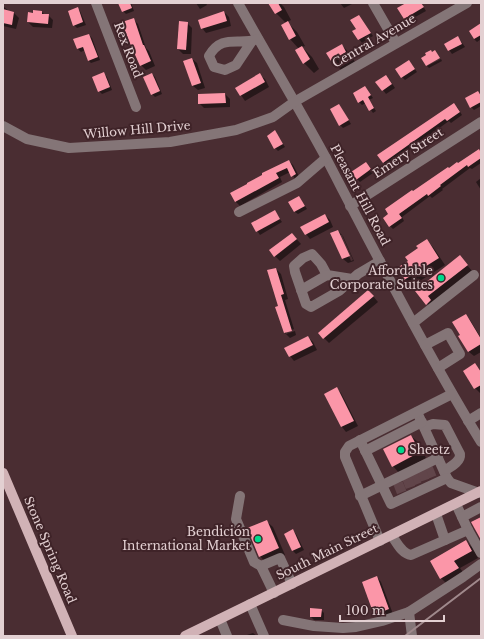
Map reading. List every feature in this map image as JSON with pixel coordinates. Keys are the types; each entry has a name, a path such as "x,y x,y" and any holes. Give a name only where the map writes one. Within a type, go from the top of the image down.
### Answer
{"main road":[{"name":"Stone Spring Road","path":"3,473 72,636"},
{"name":"South Main Street","path":"185,636 480,492"}],"street":[{"name":"Rex Road","path":"96,3 136,107"},
{"name":"Pleasant Hill Road","path":"238,3 255,40 294,102 326,158 350,206 425,345 481,442"},
{"path":"373,3 396,43"},
{"name":"Central Avenue","path":"294,102 467,3"},
{"name":"Willow Hill Drive","path":"3,126 27,139 68,148 170,142 236,130 273,117 294,102"},
{"name":"Emery Street","path":"350,206 481,122"},
{"path":"239,212 297,183 326,158"},
{"path":"327,275 321,264 312,254 303,258 294,266 306,304 311,307 339,291 358,274 380,261"},
{"path":"301,290 327,275 352,279"},
{"path":"413,323 474,275"},
{"path":"425,345 448,333 460,354 438,368"},
{"path":"380,542 360,496 345,455 345,450 348,446 452,394"},
{"path":"417,412 451,483 480,492"},
{"path":"468,421 481,413"},
{"path":"360,440 365,451 381,485 391,504 446,474 460,457 460,454 445,425 433,424 423,424 365,451"},
{"path":"360,496 381,485 412,473 438,458"},
{"path":"240,496 236,519 254,562 261,566 274,593"},
{"path":"456,504 481,553"},
{"path":"462,517 481,507"},
{"path":"436,514 445,540"},
{"path":"392,536 403,552 407,555 412,555 468,530"},
{"path":"261,566 280,558 292,584"},
{"path":"283,620 314,626 343,628 376,622 409,612 481,564"},
{"path":"250,604 264,636"},
{"path":"409,612 412,636"},
{"path":"220,619 227,636"}],"building":[{"path":"118,3 130,3 132,8 122,12"},
{"path":"268,3 278,3 282,10 275,14"},
{"path":"406,3 421,3 424,7 404,19 397,8"},
{"path":"78,7 83,22 73,26 68,11"},
{"path":"3,9 14,12 12,25 3,23"},
{"path":"33,10 42,11 42,14 49,14 48,24 27,22 28,12 33,13"},
{"path":"224,11 227,21 201,29 198,20"},
{"path":"359,15 371,33 358,40 352,31 356,29 350,20"},
{"path":"134,18 143,45 151,61 140,66 122,22"},
{"path":"179,21 188,22 186,50 177,49"},
{"path":"288,21 296,36 289,40 281,25"},
{"path":"481,23 481,35 474,39 469,31"},
{"path":"89,34 98,57 88,61 83,47 77,49 73,39"},
{"path":"458,36 462,44 448,51 444,44"},
{"path":"342,44 346,52 331,61 326,53"},
{"path":"302,46 310,59 303,64 295,50"},
{"path":"431,50 432,52 435,50 440,58 426,66 421,58 426,55 425,53"},
{"path":"192,58 201,83 192,86 183,61"},
{"path":"409,60 415,69 401,78 395,69"},
{"path":"104,72 110,87 98,92 92,77"},
{"path":"152,73 160,91 151,95 143,77"},
{"path":"260,73 265,82 240,96 235,88"},
{"path":"386,75 392,84 382,91 375,82"},
{"path":"365,86 371,95 368,97 374,108 369,111 363,100 358,103 353,93"},
{"path":"478,91 481,96 481,102 470,108 465,98"},
{"path":"225,93 226,103 198,104 198,94"},
{"path":"454,103 460,112 447,121 445,119 383,163 377,155"},
{"path":"339,104 349,120 339,126 330,109"},
{"path":"275,130 283,144 274,149 267,136"},
{"path":"479,149 481,158 468,167 467,165 428,196 427,194 399,214 402,218 389,227 383,218 388,214 385,209 448,167 449,168 457,162 458,163"},
{"path":"289,160 296,174 291,177 287,168 276,173 279,178 235,202 230,193 262,175 262,173"},
{"path":"366,162 371,169 356,180 351,172"},
{"path":"299,196 305,206 294,212 288,202"},
{"path":"275,210 280,219 256,232 251,223"},
{"path":"325,214 329,222 305,235 300,227"},
{"path":"338,230 350,256 342,259 330,233"},
{"path":"292,233 297,239 274,257 269,250"},
{"path":"427,239 439,258 404,280 397,268 408,261 405,257 418,248 416,246"},
{"name":"Affordable Corporate Suites","path":"460,255 468,265 428,296 431,300 426,305 415,291"},
{"path":"276,268 284,294 281,295 292,331 284,333 275,307 278,306 267,270"},
{"path":"368,290 374,296 323,339 318,333"},
{"path":"466,314 481,339 481,344 468,352 458,336 460,335 452,322"},
{"path":"308,336 313,345 289,357 284,348"},
{"path":"475,363 481,372 481,385 474,389 463,371"},
{"path":"337,387 354,421 341,427 324,394"},
{"name":"Sheetz","path":"411,435 420,452 392,467 383,449"},
{"path":"481,517 481,540 471,522"},
{"path":"267,520 279,548 259,557 247,528"},
{"path":"293,529 301,547 292,551 284,534"},
{"path":"466,540 472,551 454,561 459,568 440,579 430,561"},
{"path":"377,576 389,609 374,615 362,582"},
{"path":"310,608 322,609 321,617 310,617"}],"tunnel":[{"path":"428,468 432,478"},
{"path":"421,471 425,482"},
{"path":"413,475 417,485"},
{"path":"407,478 411,489"},
{"path":"398,483 402,493"}],"railway":[{"path":"405,636 481,578"}],"place":[{"name":"Affordable Corporate Suites","path":"441,278"},
{"name":"Sheetz","path":"401,450"},
{"name":"Bendición International Market","path":"258,539"}]}
